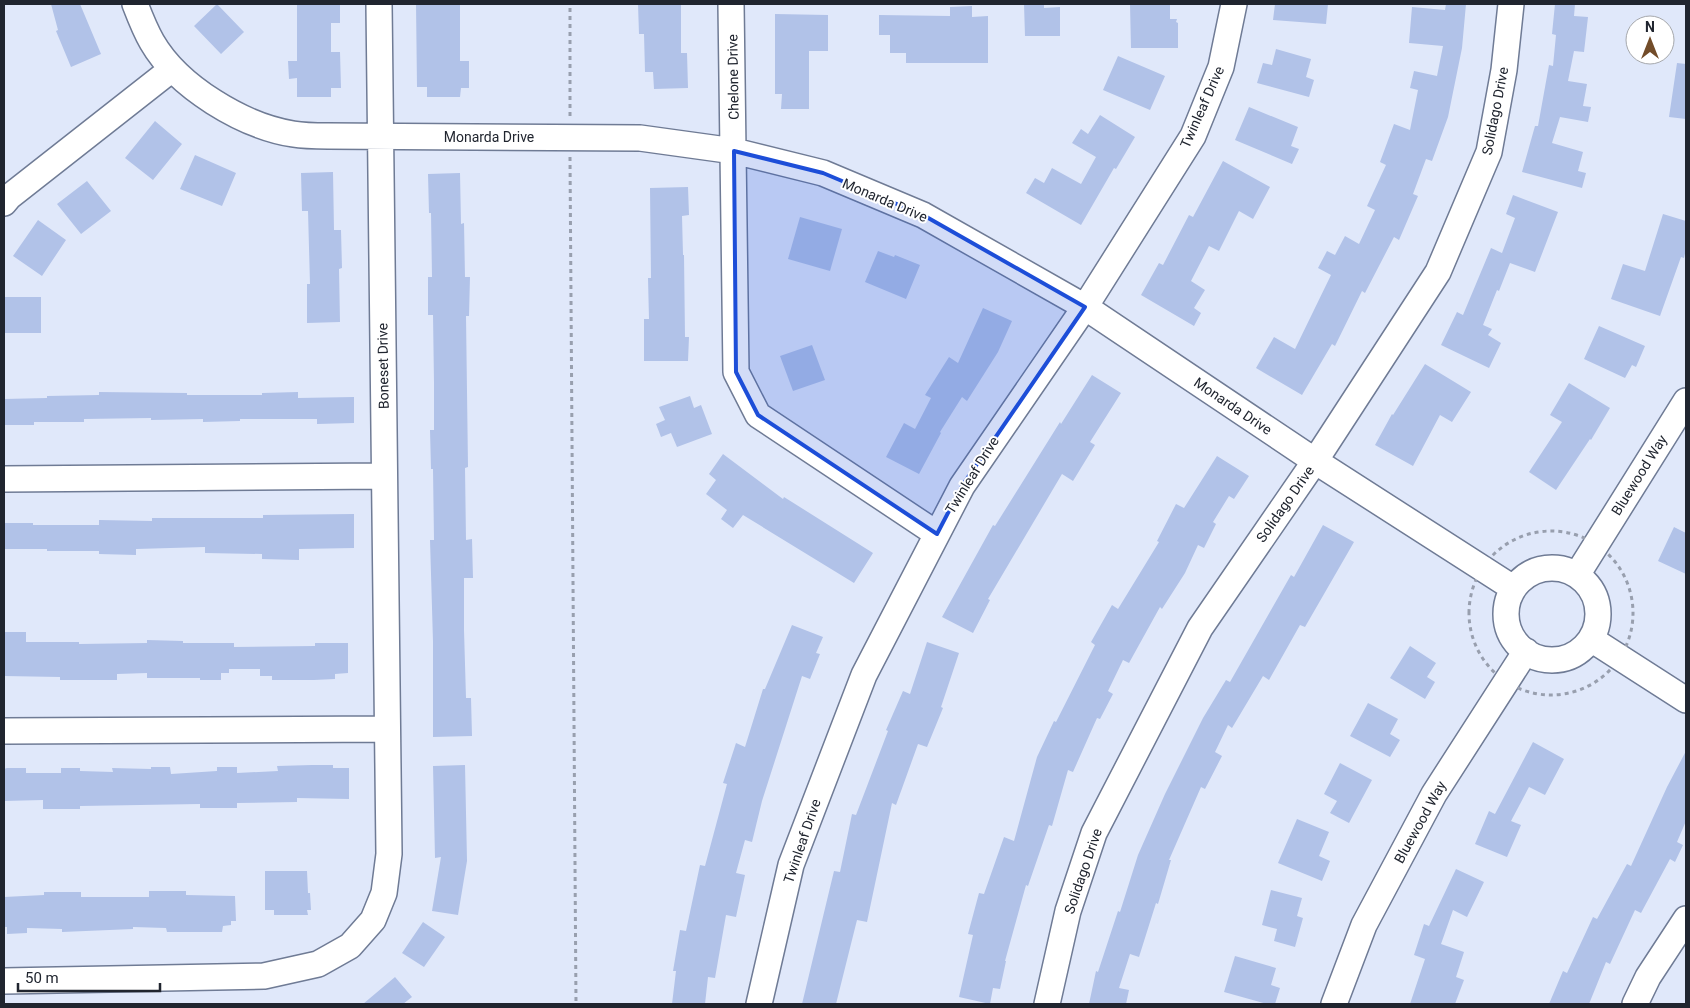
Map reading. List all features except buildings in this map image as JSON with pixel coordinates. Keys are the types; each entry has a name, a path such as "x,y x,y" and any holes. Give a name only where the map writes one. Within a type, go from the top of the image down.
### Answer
{"street":[{"name":"Monarda Drive","path":"135,4 152,43 172,70 216,104 270,128 293,134 380,137 640,138 734,151 823,173 923,215 1085,307 1315,461 1513,588"},
{"name":"Boneset Drive","path":"4,981 264,976 318,964 350,946 373,920 384,893 389,854 379,4"},
{"name":"Chelone Drive","path":"732,4 736,372 758,414 937,534"},
{"name":"Twinleaf Drive","path":"759,1004 795,856 864,675 962,486 1085,307 1193,136 1222,67 1234,4"},
{"name":"Solidago Drive","path":"1047,1004 1068,911 1094,833 1200,628 1315,461 1438,272 1489,152 1504,70 1511,4"},
{"path":"4,203 9,197 172,70"},
{"name":"Bluewood Way","path":"1577,575 1686,401"},
{"path":"4,479 384,476"},
{"path":"1554,568 1570,571 1577,575 1584,580 1594,593 1599,608 1598,624 1591,639 1581,650 1567,658 1551,660 1535,657 1520,648 1511,635 1506,619 1507,603 1513,588 1524,577 1538,570 1554,568"},
{"path":"1591,639 1686,700"},
{"name":"Bluewood Way","path":"1334,1004 1364,925 1434,794 1526,651"},
{"path":"4,731 387,729"},
{"path":"1635,1004 1648,977 1686,919"}],"path":[{"path":"570,4 569,138 576,1004"},
{"path":"1543,531 1562,532 1579,536 1596,544 1612,558 1624,576 1632,596 1633,617 1629,638 1620,658 1606,674 1588,686 1568,693 1547,695 1525,691 1506,682 1480,656 1470,630 1469,602 1473,584 1482,568 1494,554 1508,543 1525,535 1543,531"}],"highlighted area":[{"path":"734,151 823,173 923,215 1085,307 962,486 937,534 758,415 736,372"}]}
